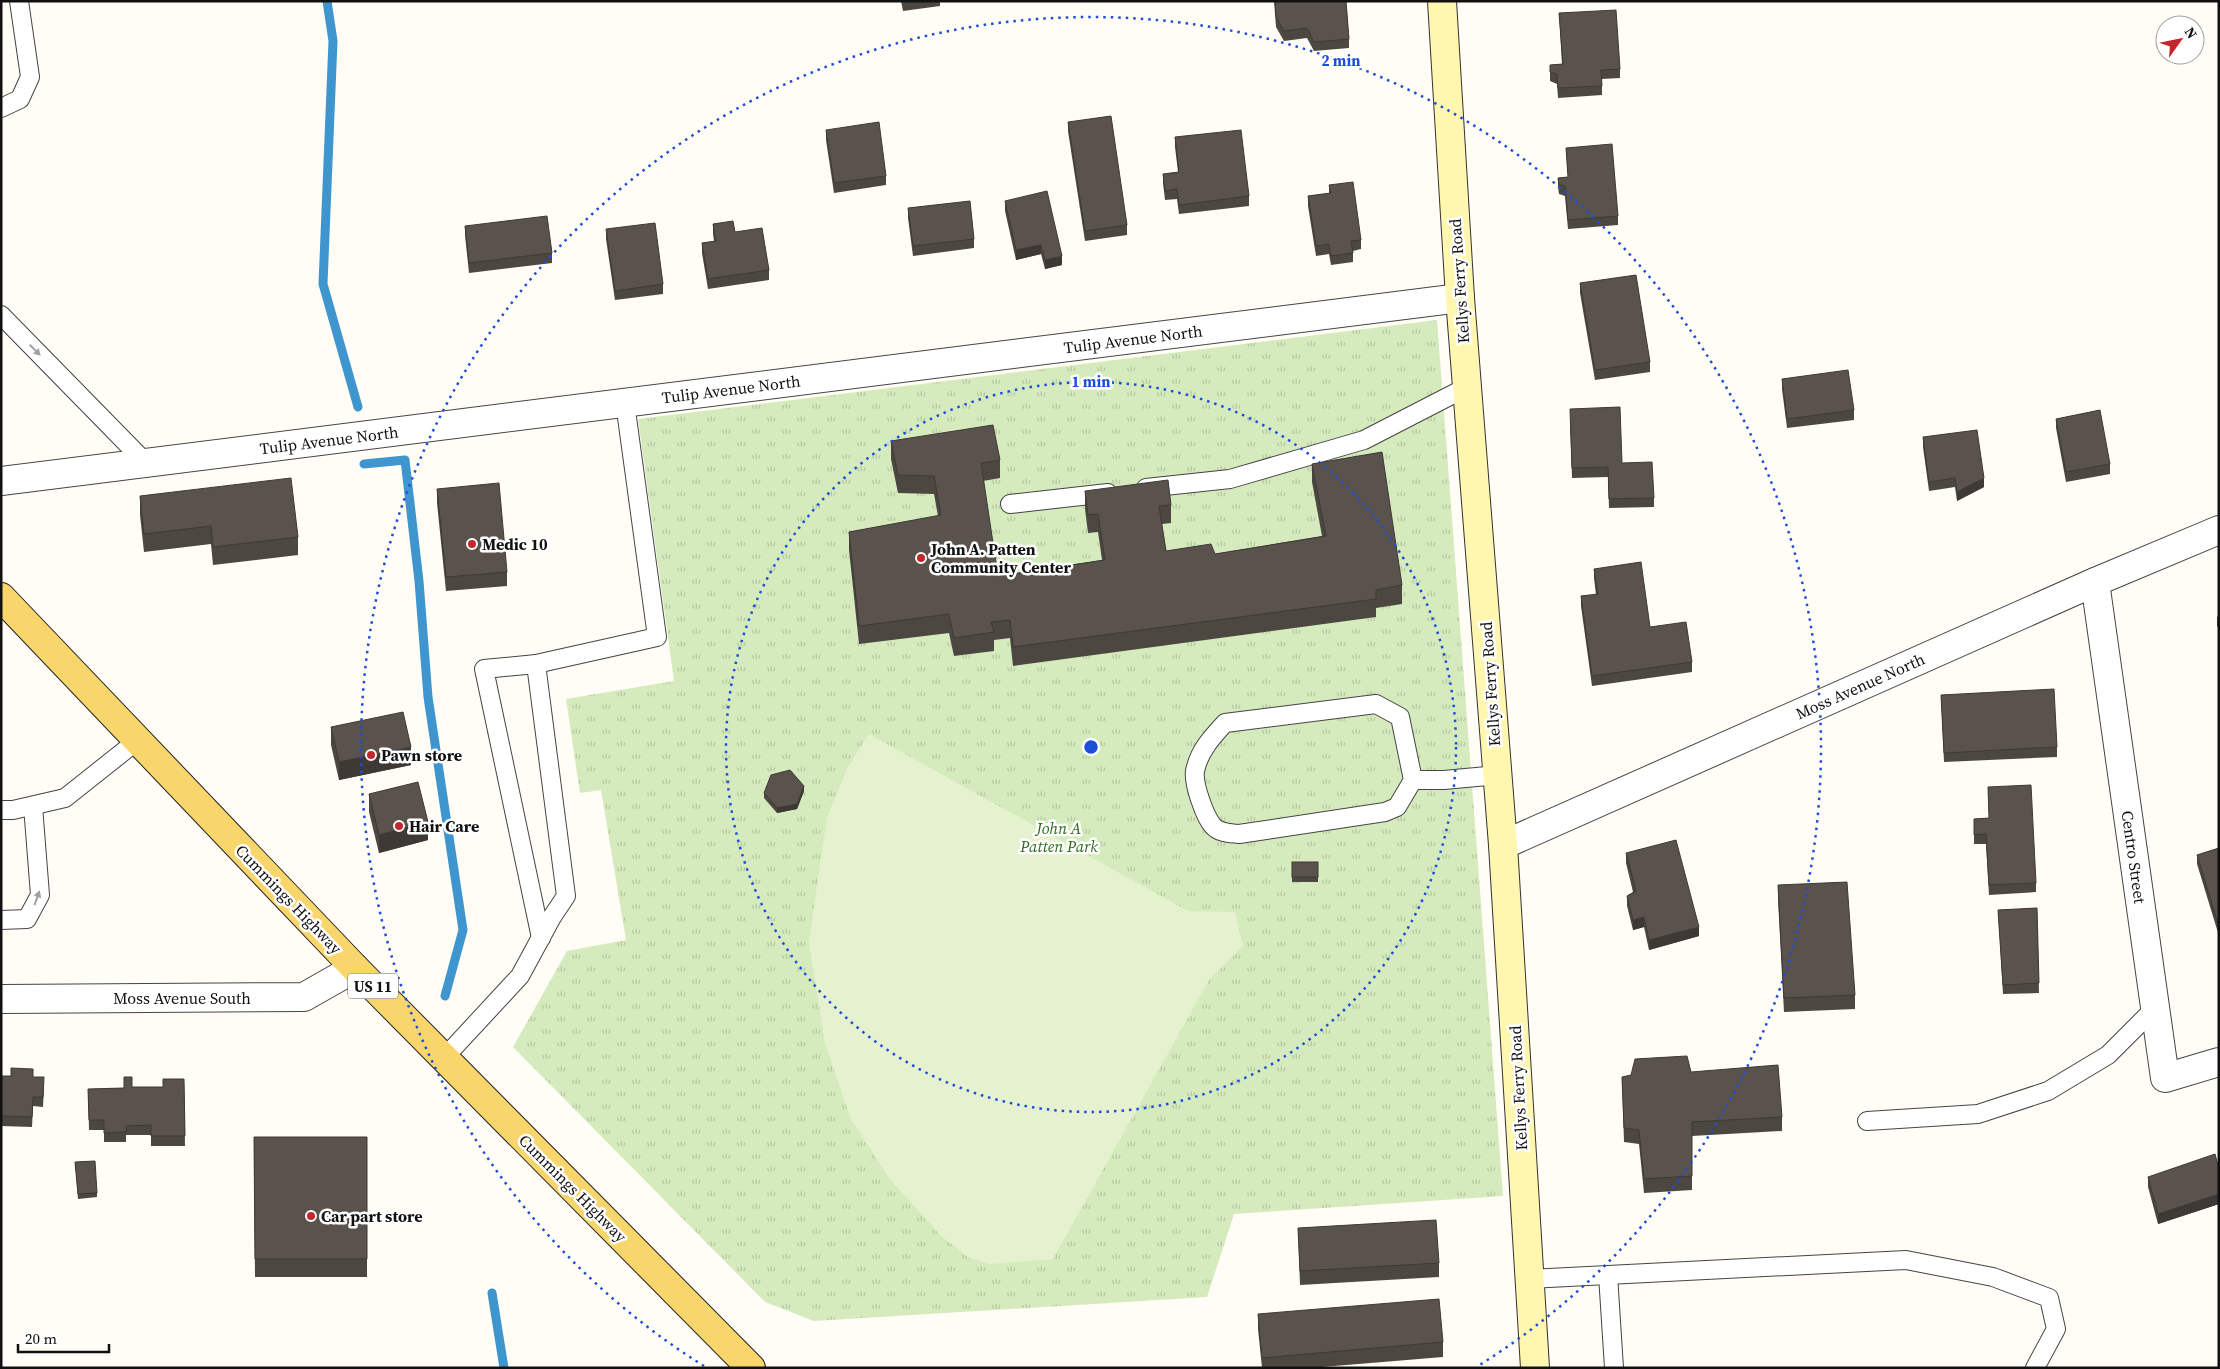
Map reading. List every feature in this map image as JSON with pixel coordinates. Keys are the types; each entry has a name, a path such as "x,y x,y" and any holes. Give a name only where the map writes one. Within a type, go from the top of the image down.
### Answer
{"main road":[{"name":"Cummings Highway","path":"1,597 355,968 751,1368"}],"street":[{"name":"Kellys Ferry Road","path":"1442,1 1460,298 1503,845 1535,1368"},
{"name":"Tulip Avenue North","path":"1,481 1460,298"},
{"name":"Moss Avenue North","path":"1503,845 2095,582 2219,530"},
{"name":"Centro Street","path":"2095,582 2165,1078 2219,1062"},
{"name":"Moss Avenue South","path":"1,999 304,997 355,968"}],"lane":[{"path":"1,108 20,99 30,76 19,1"},
{"path":"1,315 146,463"},
{"path":"1010,504 1230,479 1364,440 1467,387"},
{"path":"541,938 484,669 536,664 657,638 625,402"},
{"path":"444,1058 520,976 566,896 536,664"},
{"path":"1376,704 1400,716 1413,780 1397,807 1385,812 1239,834 1225,832 1214,826 1200,800 1195,773 1204,747 1225,723 1376,704"},
{"path":"1,810 13,810 66,798 138,740"},
{"path":"1413,780 1444,780 1498,775"},
{"path":"1,920 27,919 40,895 33,806"},
{"path":"1867,1121 1978,1114 2048,1091 2108,1055 2155,1008"},
{"path":"1529,1279 1906,1260 1993,1277 2049,1298 2056,1329 2038,1366 2035,1368"},
{"path":"1608,1275 1614,1368"}],"green space":[{"name":"John A Patten Park","path":"1437,320 1503,1196 1234,1214 1207,1297 814,1321 765,1302 513,1047 567,951 626,940 601,790 580,793 566,699 674,681 638,419"},
{"path":"869,734 1188,911 1235,912 1243,946 1209,980 1053,1259 990,1264 969,1258 940,1235 889,1178 850,1117 825,1043 809,942 827,817 848,767"}],"building":[{"path":"1275,1 1346,1 1349,39 1314,42 1307,28 1284,31 1276,17"},
{"path":"1616,10 1620,69 1601,70 1602,86 1558,88 1557,74 1550,72 1550,65 1563,64 1559,13"},
{"path":"1111,116 1127,225 1085,231 1068,122"},
{"path":"879,122 886,176 834,183 826,130"},
{"path":"1241,130 1249,196 1179,205 1177,189 1165,191 1163,174 1179,172 1175,137"},
{"path":"1612,144 1618,216 1568,220 1565,186 1559,185 1558,178 1568,177 1566,148"},
{"path":"1353,182 1361,240 1351,241 1353,253 1331,256 1329,244 1316,246 1308,196 1331,193 1329,185"},
{"path":"1047,191 1062,256 1045,260 1041,245 1016,250 1005,201"},
{"path":"970,201 974,239 913,246 908,208"},
{"path":"547,216 552,253 469,263 465,226"},
{"path":"733,221 735,232 762,228 769,270 708,279 702,243 716,241 713,224"},
{"path":"655,223 663,284 615,291 606,229"},
{"path":"1636,275 1650,362 1595,370 1580,283"},
{"path":"1848,370 1854,410 1787,419 1782,379"},
{"path":"1620,407 1622,463 1652,462 1654,498 1609,499 1608,467 1572,468 1570,409"},
{"path":"2100,410 2110,464 2066,472 2056,419"},
{"name":"John A. Patten Community Center","path":"993,425 1000,460 981,463 998,576 1105,560 1098,514 1088,515 1085,491 1168,480 1171,505 1159,506 1166,551 1211,544 1215,554 1326,536 1312,464 1382,452 1402,585 1376,590 1376,599 1013,647 1010,620 991,622 994,632 954,638 949,614 859,626 849,532 941,515 934,476 898,475 891,441"},
{"path":"1977,430 1984,478 1957,492 1955,478 1929,482 1923,437"},
{"path":"291,478 298,537 213,547 211,526 144,534 140,496"},
{"name":"Medic 10","path":"499,483 507,572 446,577 437,489"},
{"path":"1641,562 1650,627 1686,622 1692,662 1592,676 1581,596 1598,594 1594,569"},
{"path":"2054,689 2057,747 1944,753 1941,695"},
{"path":"403,712 411,747 339,762 331,727"},
{"path":"790,770 804,786 797,804 777,808 764,793 771,775"},
{"path":"418,782 428,822 379,835 369,794"},
{"path":"2031,785 2036,883 1989,885 1986,834 1974,835 1974,819 1989,818 1988,787"},
{"path":"1676,840 1699,927 1649,940 1644,917 1633,920 1627,896 1636,891 1626,853"},
{"path":"2219,848 2219,927 2197,855"},
{"path":"1292,862 1318,862 1318,877 1292,877"},
{"path":"1847,882 1855,995 1784,998 1778,885"},
{"path":"2037,908 2039,983 2003,985 1998,910"},
{"path":"1687,1056 1691,1072 1778,1065 1782,1117 1692,1122 1692,1176 1644,1179 1639,1130 1624,1128 1622,1077 1631,1075 1635,1059"},
{"path":"11,1068 33,1069 33,1077 44,1077 43,1097 33,1097 32,1117 1,1116 1,1076 11,1076"},
{"path":"124,1077 132,1077 132,1087 163,1087 163,1079 184,1079 185,1136 151,1136 151,1125 126,1126 126,1132 104,1133 104,1120 89,1120 88,1089 124,1088"},
{"name":"Car part store","path":"254,1137 367,1137 367,1259 255,1259"},
{"path":"2215,1154 2219,1169 2219,1194 2158,1214 2148,1177"},
{"path":"95,1161 97,1193 78,1194 75,1162"},
{"path":"1436,1220 1439,1263 1300,1271 1298,1228"},
{"path":"1439,1299 1443,1342 1262,1358 1258,1314"}],"waterway":[{"path":"327,1 333,41 323,284 358,407"},
{"path":"364,464 405,460 419,581 428,697 463,930 445,996"},
{"path":"492,1293 504,1368"}],"place":[{"name":"Medic 10","path":"472,544"},
{"name":"John A. Patten Community Center","path":"921,558"},
{"name":"Pawn store","path":"371,755"},
{"name":"Hair Care","path":"399,826"},
{"name":"Car part store","path":"311,1216"}]}
